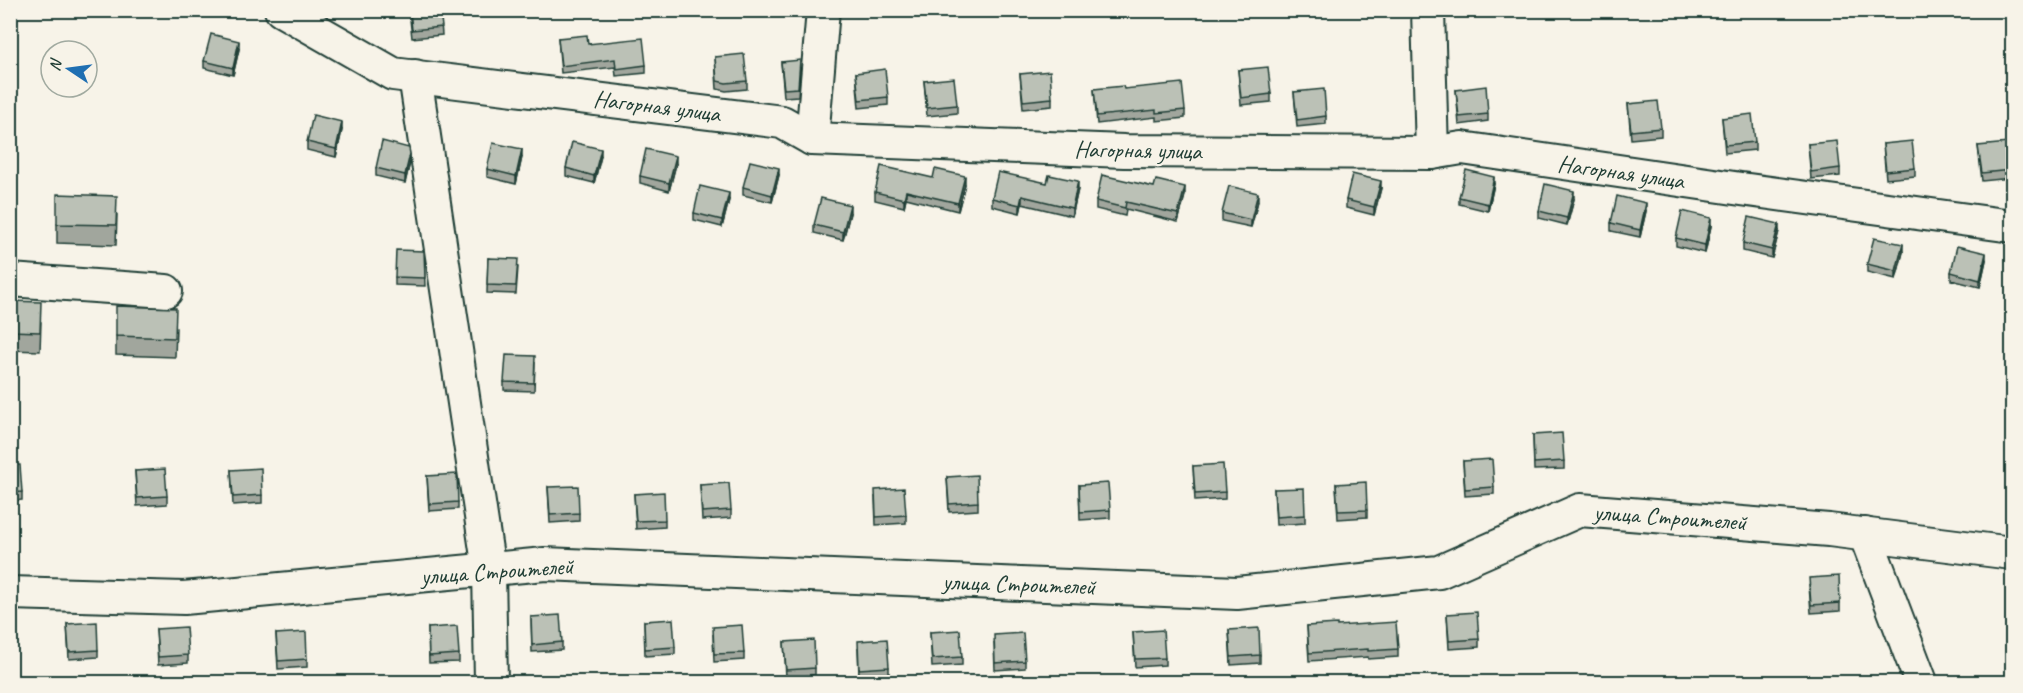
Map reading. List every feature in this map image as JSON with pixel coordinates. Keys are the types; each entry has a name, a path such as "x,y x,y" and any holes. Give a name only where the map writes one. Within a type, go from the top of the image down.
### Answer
{"lane":[{"name":"Нагорная улица","path":"281,10 393,74 782,122 812,140 1124,151 1432,153 1462,148 2013,226"},
{"path":"812,140 823,10"},
{"path":"1428,10 1432,153"},
{"path":"415,76 489,570 491,682"},
{"path":"10,280 166,291"},
{"name":"улица Строителей","path":"10,593 184,598 545,564 1237,593 1439,572 1580,510 1817,529 2013,553"},
{"path":"1865,534 1921,682"}],"building":[{"path":"410,10 440,10 442,27 412,30"},
{"path":"211,34 239,41 233,68 204,61"},
{"path":"587,35 588,44 643,38 646,65 616,69 615,59 561,66 558,38"},
{"path":"744,54 747,81 726,83 717,81 715,57"},
{"path":"800,60 798,88 784,89 781,62"},
{"path":"1268,67 1271,94 1241,98 1238,70"},
{"path":"885,69 888,97 859,100 856,73"},
{"path":"1050,71 1052,98 1023,101 1020,74"},
{"path":"954,78 957,105 927,108 924,81"},
{"path":"1182,83 1185,110 1156,113 1156,110 1097,116 1094,89 1123,86 1124,89"},
{"path":"1486,86 1488,114 1459,117 1456,90"},
{"path":"1324,89 1326,116 1297,120 1294,92"},
{"path":"1658,101 1661,128 1631,131 1628,104"},
{"path":"1752,114 1755,142 1725,145 1722,118"},
{"path":"313,115 342,122 336,149 307,142"},
{"path":"382,141 409,148 410,154 405,175 376,168"},
{"path":"1837,141 1840,168 1811,172 1808,144"},
{"path":"1912,141 1915,168 1886,171 1883,144"},
{"path":"572,142 601,149 594,176 566,168"},
{"path":"493,143 522,149 516,176 487,169"},
{"path":"2008,143 2011,170 1982,173 1978,146"},
{"path":"646,149 676,156 669,183 640,176"},
{"path":"750,161 779,168 772,195 743,187"},
{"path":"881,166 933,178 935,169 965,176 958,203 906,191 904,199 875,192"},
{"path":"1466,170 1494,177 1488,204 1459,197"},
{"path":"998,172 1047,183 1049,175 1078,181 1072,208 1022,196 1020,205 992,198"},
{"path":"1352,174 1381,181 1374,207 1346,200"},
{"path":"1102,175 1154,187 1156,180 1185,187 1178,214 1126,202 1125,208 1096,201"},
{"path":"1545,184 1574,191 1567,218 1539,211"},
{"path":"700,186 729,193 722,220 694,213"},
{"path":"1229,186 1258,193 1251,220 1222,213"},
{"path":"57,194 117,196 116,225 57,224"},
{"path":"1617,196 1646,203 1640,230 1611,223"},
{"path":"821,198 850,205 843,232 814,225"},
{"path":"1682,211 1711,218 1705,245 1676,238"},
{"path":"1749,217 1779,224 1772,250 1743,243"},
{"path":"1874,238 1903,244 1896,271 1867,264"},
{"path":"1957,246 1986,253 1980,280 1951,272"},
{"path":"396,250 424,251 425,278 395,277"},
{"path":"488,258 518,259 516,286 487,285"},
{"path":"10,301 41,302 40,332 10,331"},
{"path":"116,306 176,308 175,338 116,336"},
{"path":"506,355 535,356 534,383 504,382"},
{"path":"1562,433 1564,461 1534,463 1533,435"},
{"path":"1492,459 1494,487 1465,489 1463,461"},
{"path":"1223,464 1225,492 1195,494 1193,466"},
{"path":"10,465 20,465 22,492 10,493"},
{"path":"261,468 262,495 233,497 231,470"},
{"path":"165,469 167,496 137,498 135,471"},
{"path":"457,474 458,502 429,504 427,476"},
{"path":"977,475 978,502 949,504 947,477"},
{"path":"1366,482 1367,510 1338,511 1336,484"},
{"path":"729,483 731,510 702,512 700,485"},
{"path":"1108,483 1110,510 1080,512 1079,485"},
{"path":"578,486 579,513 550,515 548,487"},
{"path":"904,488 906,515 876,517 875,490"},
{"path":"1304,488 1305,515 1276,517 1274,489"},
{"path":"664,492 665,520 636,521 634,494"},
{"path":"1839,576 1840,603 1811,605 1809,578"},
{"path":"1477,612 1479,639 1449,641 1447,614"},
{"path":"560,615 562,642 532,645 531,617"},
{"path":"673,619 675,647 645,649 644,621"},
{"path":"97,622 98,650 69,652 67,624"},
{"path":"1396,622 1398,649 1309,653 1307,626"},
{"path":"742,625 744,653 714,654 713,627"},
{"path":"457,626 459,654 429,656 428,628"},
{"path":"186,627 188,655 158,657 156,629"},
{"path":"1259,628 1260,655 1231,657 1229,630"},
{"path":"960,630 962,657 932,659 930,632"},
{"path":"1163,630 1165,658 1135,659 1133,632"},
{"path":"306,632 307,659 278,661 276,634"},
{"path":"1023,633 1025,661 995,663 994,635"},
{"path":"887,639 889,667 859,669 858,641"},
{"path":"814,640 815,668 786,670 784,642"}]}
